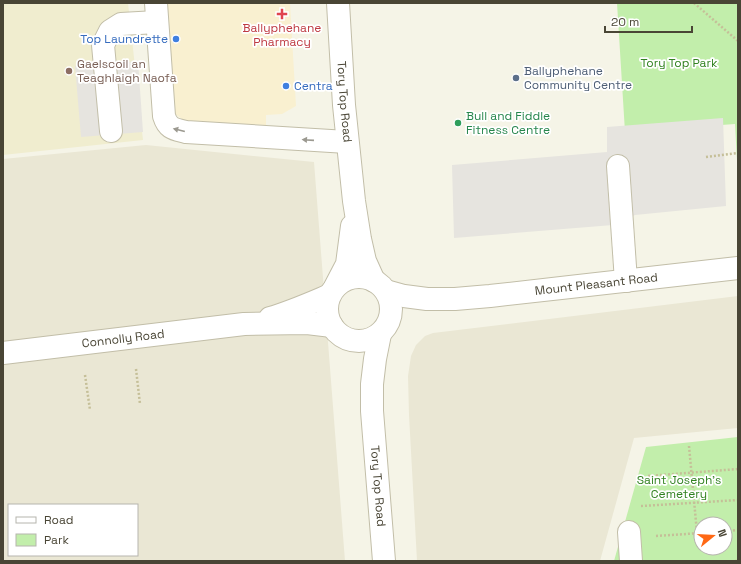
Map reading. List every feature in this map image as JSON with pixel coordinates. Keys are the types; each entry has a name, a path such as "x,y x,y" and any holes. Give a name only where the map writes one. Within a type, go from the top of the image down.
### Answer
{"street":[{"name":"Tory Top Road","path":"338,3 344,105 354,201 365,261 380,286"},
{"path":"111,131 103,45 110,31 121,24 156,13 164,116 166,122 171,128 186,132 347,142"},
{"path":"618,166 626,281"},
{"name":"Tory Top Road","path":"333,291 347,264 354,201"},
{"name":"Mount Pleasant Road","path":"455,299 738,268"},
{"path":"354,277 364,277 380,286 404,296 455,299 407,311 385,327 371,340 360,342 350,340 336,331 328,319 328,302 333,291 344,281 354,277"},
{"path":"380,286 390,300 392,310 385,327"},
{"name":"Connolly Road","path":"244,324 281,315 310,304 333,291"},
{"name":"Connolly Road","path":"3,353 244,324 307,323 336,331"},
{"name":"Tory Top Road","path":"384,561 372,411 372,384 375,359 385,327"},
{"name":"Tory Top Road","path":"336,331 358,356 366,378 372,411"},
{"path":"629,535 631,561"}],"path":[{"path":"694,3 738,41"},
{"path":"706,157 738,154"},
{"path":"136,369 140,404"},
{"path":"86,376 90,410"},
{"path":"689,446 695,516"},
{"path":"648,476 738,469"},
{"path":"641,506 738,500"},
{"path":"629,535 693,533"}],"shaded area":[{"name":"Gaelscoil an Teaghlaigh Naofa","path":"3,3 128,3 143,140 3,155"},
{"path":"166,3 290,3 296,106 282,114 266,115 266,125 185,121 175,114"},
{"path":"138,61 143,132 81,137 75,66"},
{"path":"723,118 726,206 635,215 613,225 454,238 452,165 607,152 607,127"},
{"path":"146,145 314,162 345,561 3,561 3,159"},
{"path":"738,296 738,428 634,438 600,561 417,561 408,376 411,356 416,345 425,336 433,333"}],"green space":[{"name":"Tory Top Park","path":"617,3 738,3 738,179 735,124 625,132"},
{"name":"Saint Joseph's Cemetery","path":"738,437 738,561 614,561 646,447"}],"place":[{"name":"Ballyphehane Pharmacy","path":"282,14"},
{"name":"Top Laundrette","path":"176,39"},
{"name":"Gaelscoil an Teaghlaigh Naofa","path":"69,71"},
{"name":"Ballyphehane Community Centre","path":"516,78"},
{"name":"Centra","path":"286,86"},
{"name":"Bull and Fiddle Fitness Centre","path":"458,123"}]}
